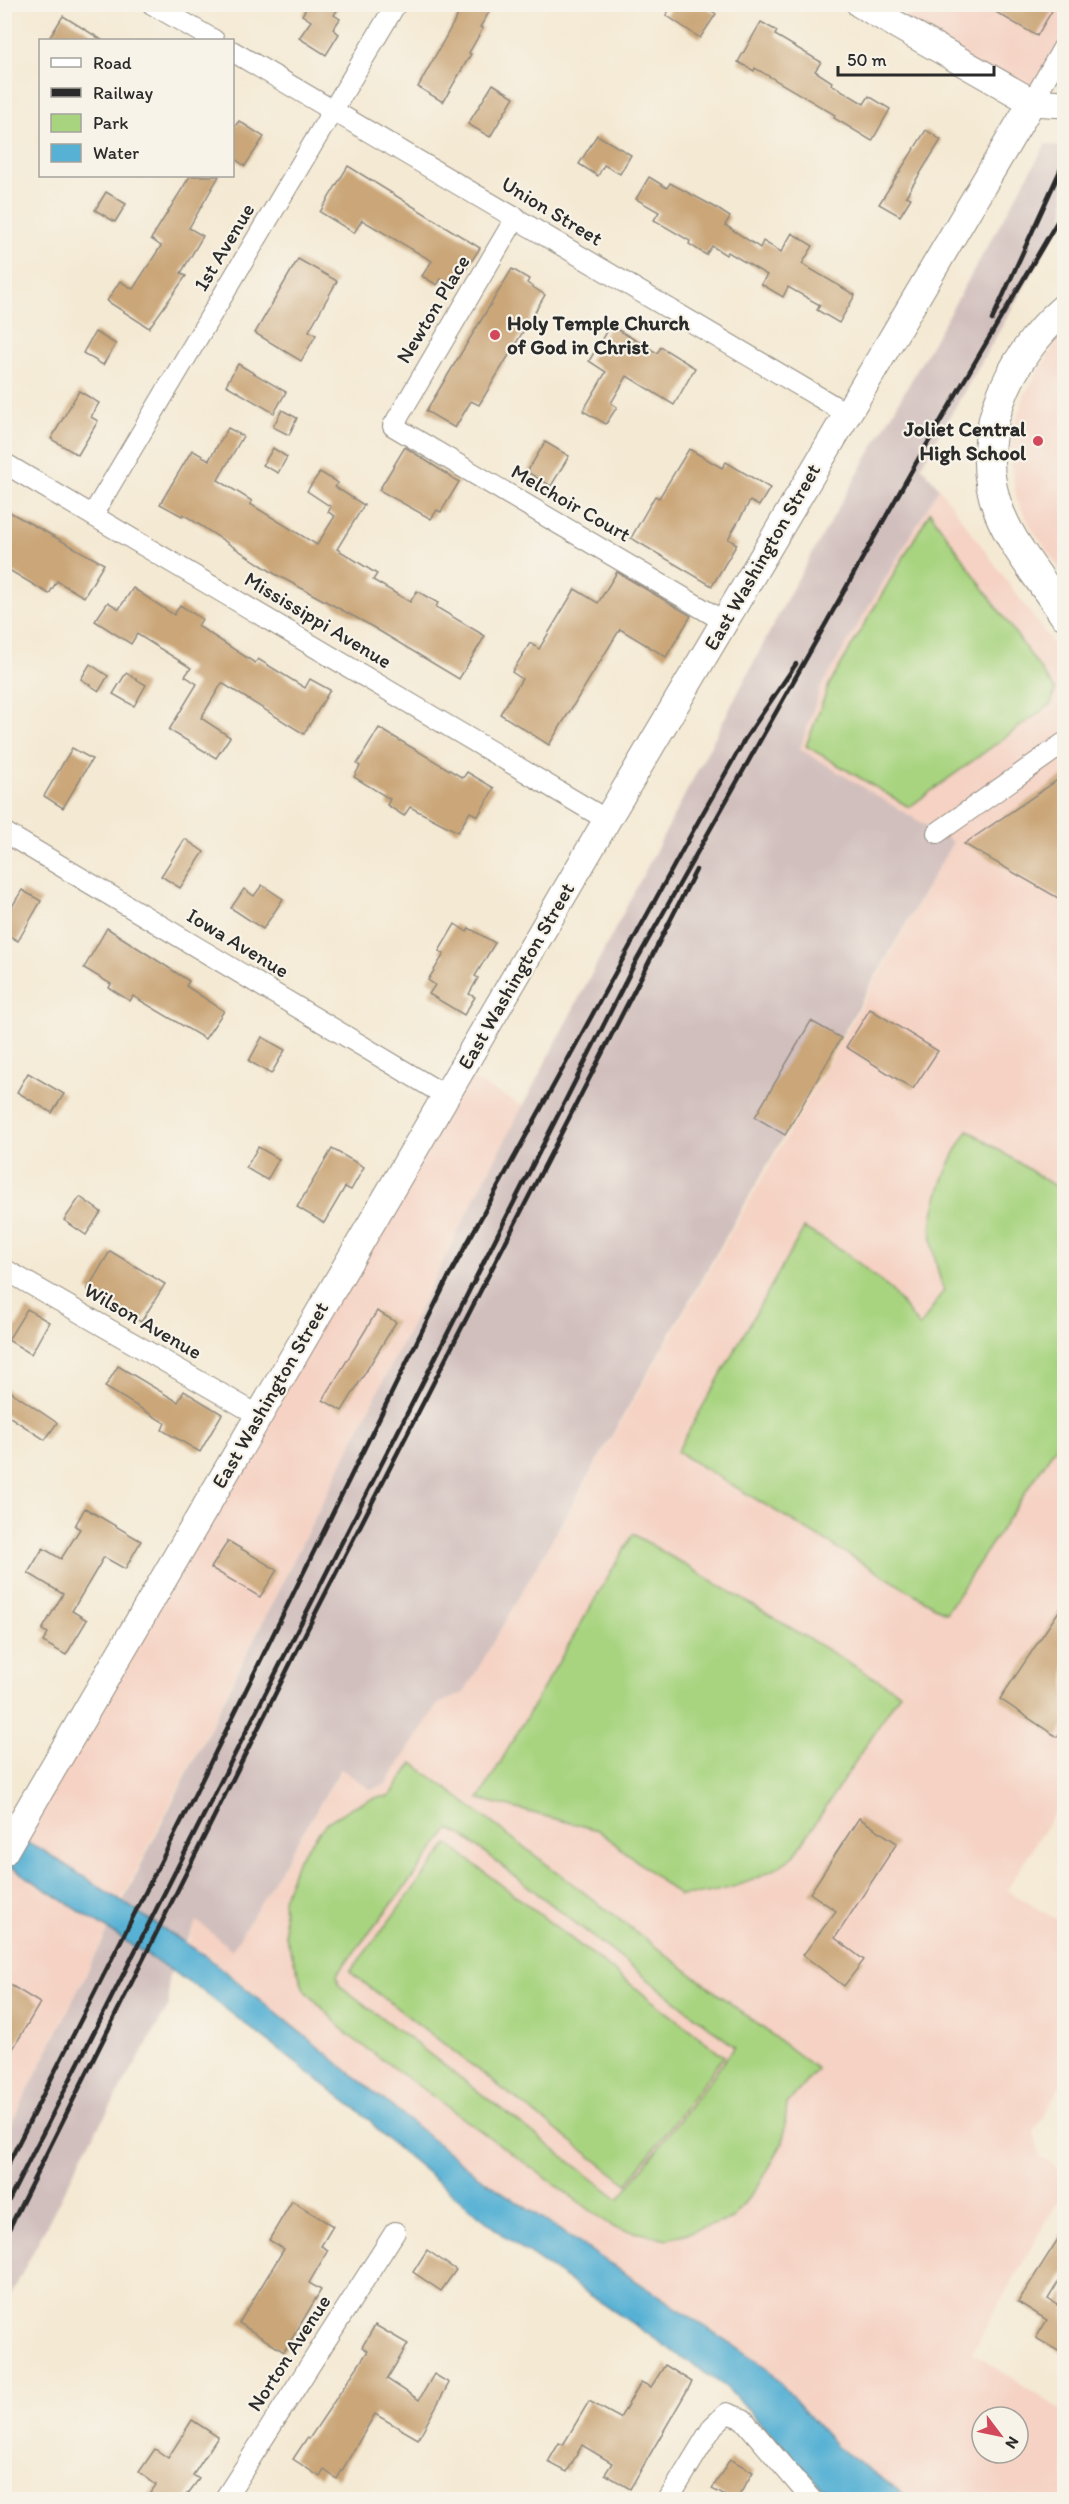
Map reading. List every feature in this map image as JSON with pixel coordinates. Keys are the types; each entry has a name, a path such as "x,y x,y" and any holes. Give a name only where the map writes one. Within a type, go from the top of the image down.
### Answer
{"main road":[{"path":"1065,309 1030,345 1015,366 998,405 990,446 990,462 1000,513 1012,537 1065,614"}],"street":[{"path":"152,4 212,39"},
{"name":"1st Avenue","path":"93,514 396,4"},
{"path":"860,4 1032,102 1065,104"},
{"path":"1032,102 1065,45"},
{"name":"Union Street","path":"234,52 846,413"},
{"name":"East Washington Street","path":"4,1852 846,413 1032,102"},
{"name":"Newton Place","path":"393,426 516,217"},
{"name":"Melchoir Court","path":"393,426 725,622"},
{"name":"Mississippi Avenue","path":"4,463 607,820"},
{"path":"937,833 1065,743"},
{"name":"Iowa Avenue","path":"4,832 446,1095"},
{"name":"Wilson Avenue","path":"4,1269 258,1415"},
{"name":"Norton Avenue","path":"224,2499 395,2232"},
{"path":"669,2499 713,2427 727,2413 743,2419 812,2499"}],"shaded area":[{"path":"915,5 1064,5 1064,39 1031,97 903,25"},
{"path":"1046,144 1064,148 1064,219 921,466 939,488 820,689 800,749 953,842 464,1693 438,1704 385,1785 370,1789 341,1769 232,1950 197,1921 168,1978 169,2006 84,2152 5,2307 5,2136 477,1194 792,589"},
{"name":"Joliet Central High School","path":"1064,334 1064,575 1031,528 1017,500 1009,457 1015,425 1025,394 1056,342"},
{"path":"939,488 1064,659 1064,1797 1007,1890 1064,1924 1064,2080 1034,2133 1041,2158 1064,2171 1064,2190 972,2352 1064,2412 1064,2499 911,2499 836,2446 766,2366 475,2174 207,1957 187,1944 197,1920 232,1950 342,1769 370,1789 385,1785 438,1704 464,1693 822,1075 953,842 794,753 820,689"},
{"path":"462,1074 523,1106 121,1901 15,1837"},
{"path":"5,1863 108,1929 5,2136"}],"green space":[{"path":"930,512 1055,690 1051,704 909,807 806,746 829,685"},
{"path":"968,1130 1064,1192 1064,1434 946,1613 677,1452 804,1228 844,1251 891,1290 920,1327 944,1290 935,1256 932,1221 946,1174"},
{"path":"633,1534 900,1693 794,1856 768,1873 726,1889 680,1896 598,1830 479,1799"},
{"path":"413,1763 817,2069 787,2104 783,2142 762,2180 732,2219 668,2239 615,2228 348,2035 304,1989 285,1934 283,1899 298,1859 326,1823 352,1807 374,1798 390,1796","holes":["450,1829 462,1835 735,2047 619,2199 339,1985 337,1974"]},
{"path":"448,1844 724,2056 627,2184 350,1972"}],"water":[{"path":"4,1832 41,1849 207,1957 475,2174 766,2367 836,2446 911,2499 842,2499 821,2486 726,2387 506,2238 381,2134 369,2119 197,1987 5,1863"}],"building":[{"path":"309,4 341,4 334,15 340,19 333,29 339,34 326,55 299,38 311,21 302,15"},
{"path":"464,4 494,4 480,27 483,28 469,53 471,54 443,102 418,87"},
{"path":"673,4 702,4 716,14 700,38 666,15"},
{"path":"982,4 1056,4 1037,36"},
{"path":"63,16 100,39 49,39"},
{"path":"761,22 777,31 775,35 821,62 815,71 832,82 831,84 864,104 869,96 890,109 872,141 834,118 835,115 755,68 754,71 738,62"},
{"path":"493,84 514,97 490,137 468,124"},
{"path":"239,121 264,137 245,166 234,158 234,127"},
{"path":"926,130 941,140 906,196 911,198 900,216 879,204"},
{"path":"597,135 631,155 620,174 604,165 598,176 579,164"},
{"path":"348,166 480,248 454,288 441,279 437,285 422,276 432,261 362,220 354,233 320,212"},
{"path":"189,177 218,177 189,228 203,236 181,273 186,276 149,328 107,301 120,281 133,289 161,246 151,239"},
{"path":"649,177 667,188 670,183 713,206 730,217 725,225 760,248 763,241 781,252 792,233 813,246 802,264 855,295 839,323 817,310 820,305 788,287 783,297 761,284 767,275 728,252 726,255 712,246 706,255 689,244 690,241 654,220 659,212 636,199"},
{"path":"106,192 126,204 115,222 95,210"},
{"path":"298,259 337,281 309,331 316,335 301,361 255,333"},
{"path":"512,269 529,279 527,283 545,295 479,405 471,401 455,428 426,411"},
{"path":"610,325 657,353 661,347 695,368 674,405 627,376 611,403 617,407 606,424 583,411 606,372 589,361"},
{"path":"95,332 116,344 103,365 83,353"},
{"path":"238,364 286,392 274,413 226,385"},
{"path":"79,391 99,403 91,417 98,421 78,455 51,439"},
{"path":"282,410 297,418 289,435 273,427"},
{"path":"228,428 243,436 218,480 252,501 250,504 317,545 335,516 328,512 331,507 307,491 320,472 338,483 335,487 364,505 337,549 377,574 373,580 410,602 417,591 438,603 436,607 485,636 459,679 366,623 275,574 183,514 182,516 160,504 192,450 209,460"},
{"path":"545,442 569,456 551,486 527,472"},
{"path":"405,447 459,482 441,512 437,510 431,519 379,490"},
{"path":"273,448 287,457 278,473 263,465"},
{"path":"689,449 722,468 726,462 770,488 759,506 750,501 728,539 737,544 712,586 631,538 655,496 659,498"},
{"path":"4,509 104,564 84,597 57,581 49,594 4,567"},
{"path":"617,572 691,616 666,657 620,629 549,745 500,714 522,679 512,672 530,643 539,649 575,589 598,603"},
{"path":"133,588 174,615 180,605 202,619 198,626 255,663 258,659 305,688 310,679 330,690 304,734 222,683 201,718 230,737 216,758 169,730 197,684 185,676 191,668 137,634 131,644 95,621 108,602 119,609"},
{"path":"90,664 108,676 99,691 81,679"},
{"path":"126,673 146,685 134,706 113,694"},
{"path":"379,728 463,778 467,772 494,788 478,816 470,812 458,832 410,807 404,816 387,805 390,799 354,777 360,766 357,764"},
{"path":"72,748 92,759 63,808 44,796"},
{"path":"1065,775 1065,902 964,844"},
{"path":"185,839 204,852 180,888 161,876"},
{"path":"262,885 283,899 263,929 231,908 244,889 254,896"},
{"path":"22,890 41,901 18,941 4,933 4,920"},
{"path":"455,924 467,932 469,928 495,943 475,976 478,978 469,994 475,997 464,1015 429,994 435,985 428,980 444,954 439,951"},
{"path":"107,928 189,981 186,986 224,1011 205,1039 133,996 130,1001 109,988 111,984 84,968"},
{"path":"870,1009 938,1051 913,1089 846,1047"},
{"path":"811,1021 841,1038 785,1135 755,1117"},
{"path":"262,1037 285,1050 271,1074 249,1061"},
{"path":"28,1073 64,1094 52,1113 17,1092"},
{"path":"258,1147 279,1159 267,1180 246,1168"},
{"path":"332,1149 364,1167 351,1190 345,1187 324,1223 297,1207"},
{"path":"80,1197 101,1212 86,1235 64,1220"},
{"path":"110,1251 165,1284 141,1322 87,1290"},
{"path":"27,1309 49,1322 31,1354 8,1340"},
{"path":"377,1311 396,1322 342,1411 323,1400"},
{"path":"118,1366 178,1402 184,1391 222,1414 200,1452 162,1430 165,1423 105,1387"},
{"path":"4,1387 57,1423 45,1440 4,1413"},
{"path":"85,1508 141,1541 125,1569 104,1557 72,1611 87,1620 66,1655 43,1642 48,1633 42,1630 63,1594 28,1573 43,1548 61,1559 80,1529 75,1526"},
{"path":"228,1541 277,1570 260,1597 211,1568"},
{"path":"1065,1602 1065,1726 1057,1737 1000,1699"},
{"path":"859,1818 897,1843 835,1938 864,1960 844,1986 803,1955 836,1911 810,1893"},
{"path":"4,1981 40,2003 4,2064"},
{"path":"292,2201 333,2226 321,2246 328,2250 309,2283 321,2290 284,2352 239,2323 284,2249 269,2240"},
{"path":"1065,2228 1065,2271 1048,2299 1057,2305 1065,2292 1065,2355 1036,2338 1047,2320 1018,2302"},
{"path":"427,2250 456,2270 441,2291 413,2272"},
{"path":"375,2325 408,2344 387,2379 419,2400 434,2374 449,2383 418,2439 375,2414 337,2479 324,2470 320,2477 293,2459 368,2351 362,2347"},
{"path":"665,2365 692,2382 630,2489 605,2474 612,2463 582,2445 567,2472 548,2462 559,2443 563,2445 589,2401 620,2418 641,2382 651,2387"},
{"path":"192,2420 218,2437 193,2475 199,2479 184,2499 146,2499 156,2485 139,2472 155,2449 168,2458"},
{"path":"730,2459 753,2472 737,2499 731,2499 712,2489"}],"railway":[{"path":"992,320 1064,162"},
{"path":"4,2210 634,965 916,463 1064,210"},
{"path":"4,2172 193,1798 447,1280 699,820 745,739 796,664"},
{"path":"4,2239 314,1616 696,870"}],"place":[{"name":"Holy Temple Church of God in Christ","path":"495,335"},
{"name":"Joliet Central High School","path":"1038,441"}]}
